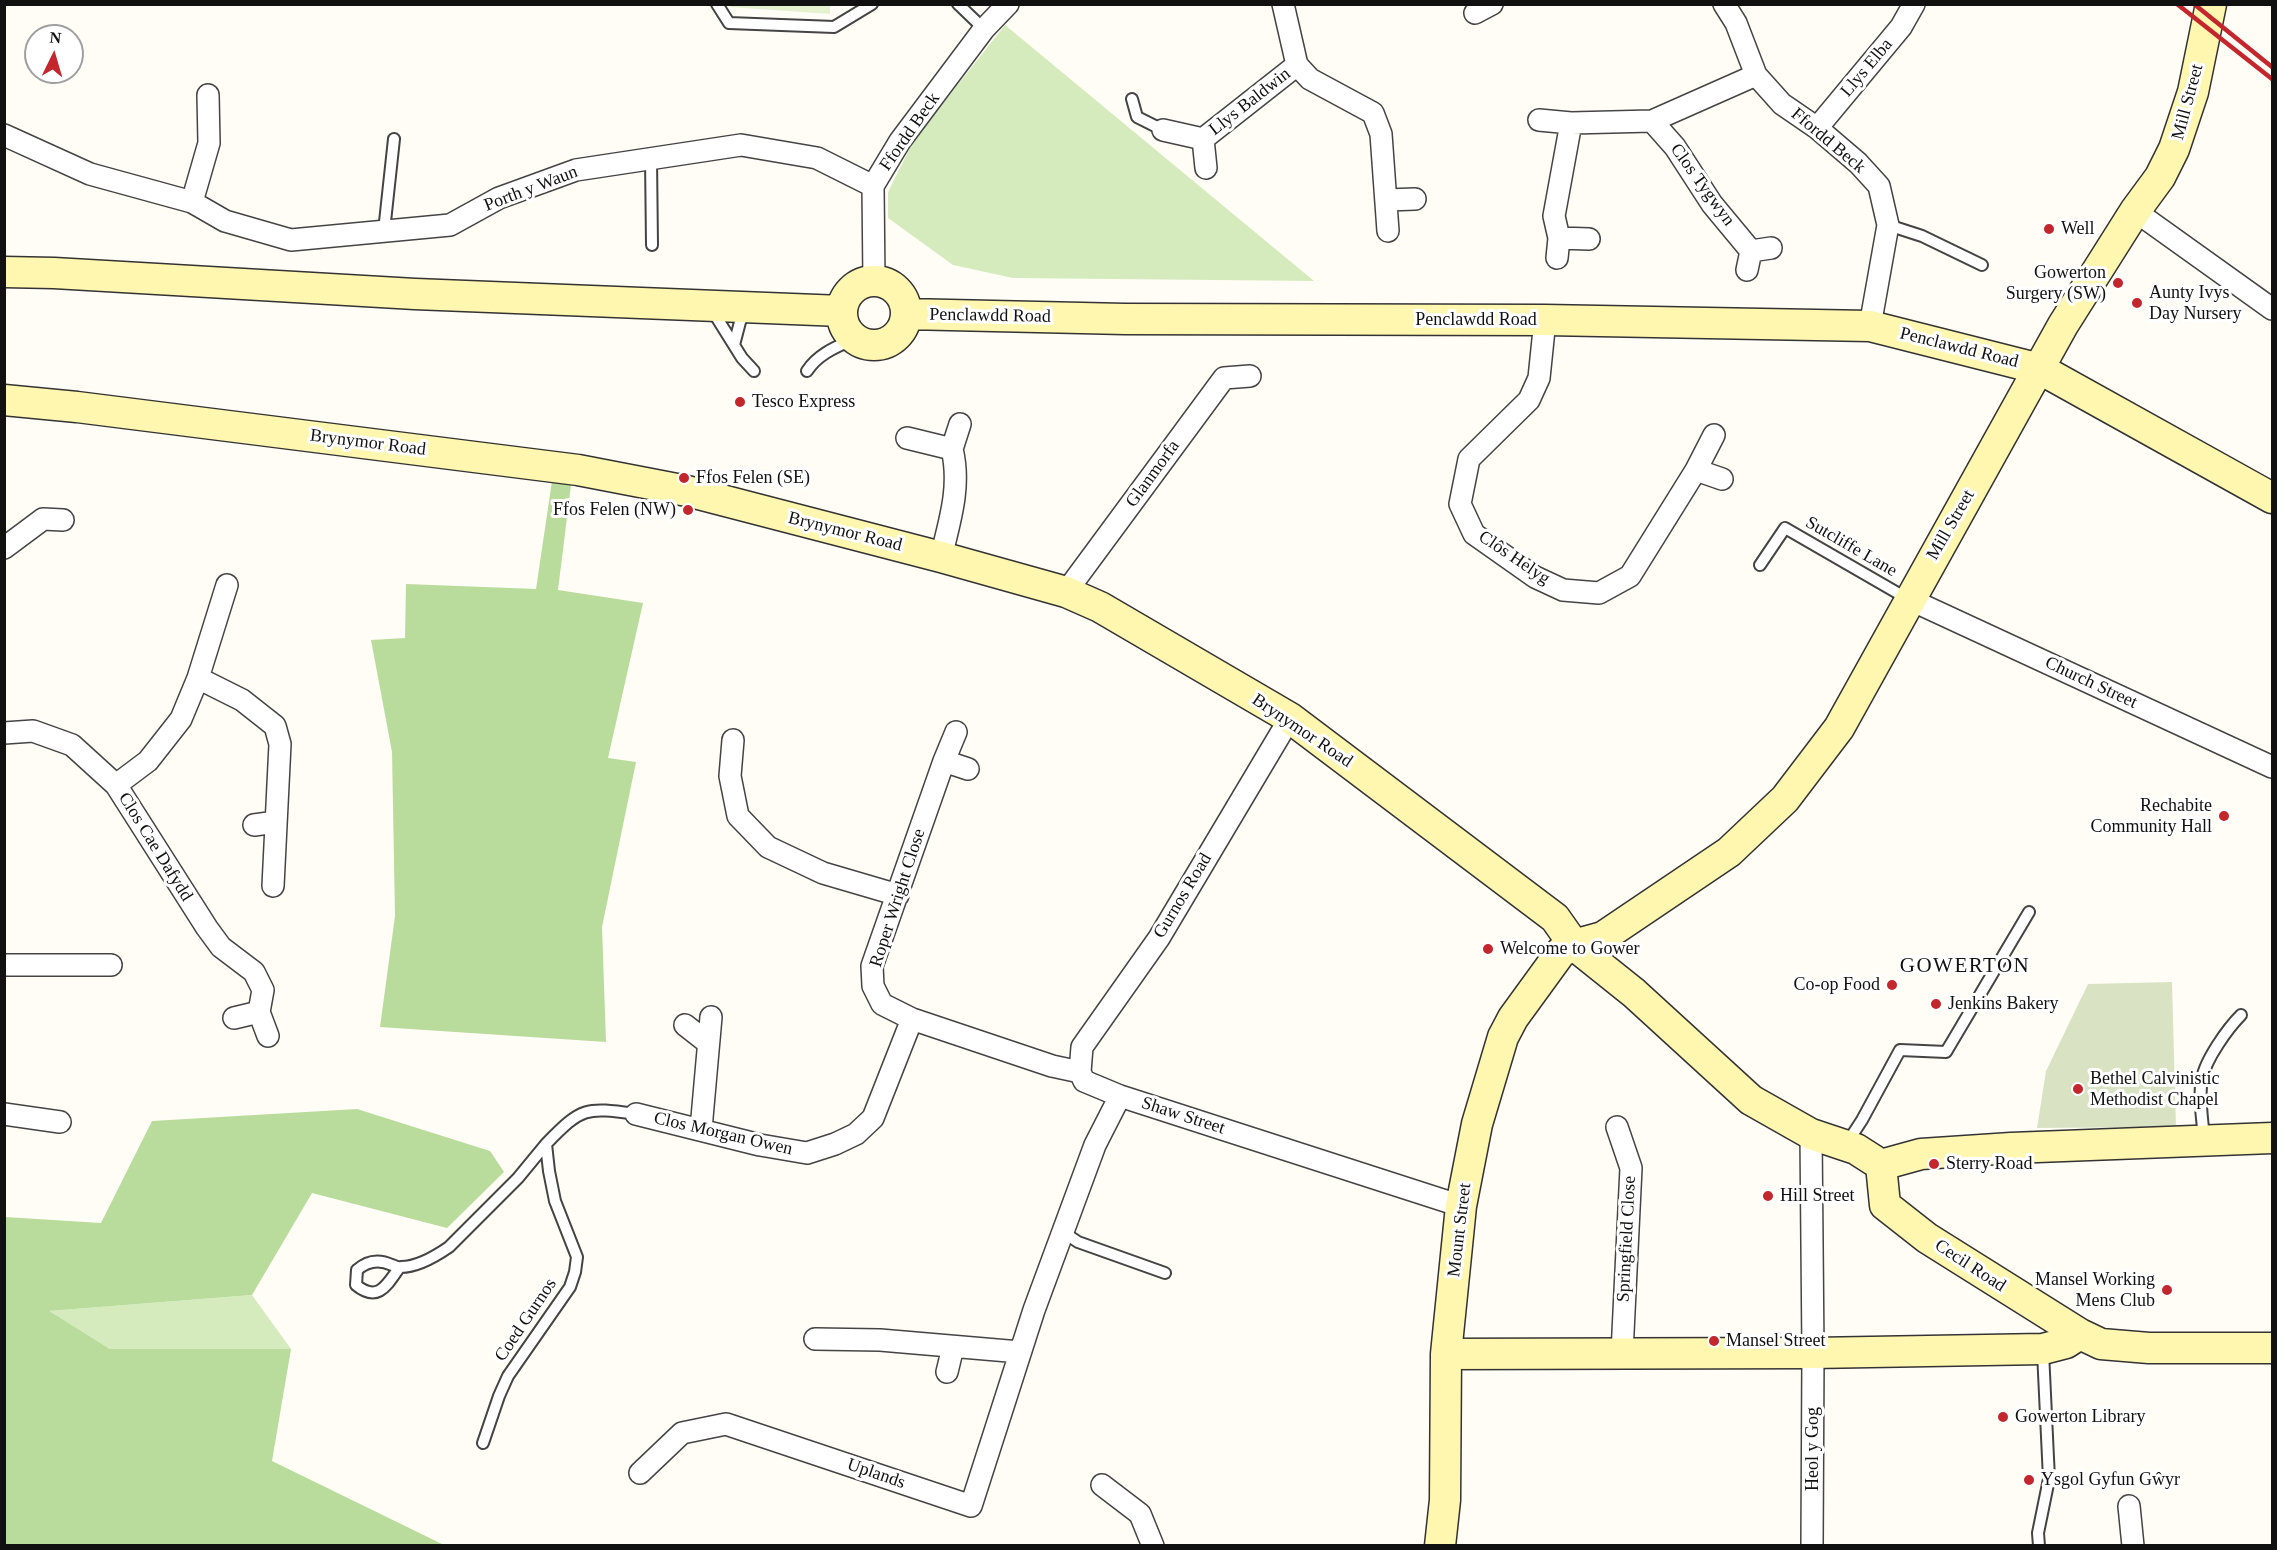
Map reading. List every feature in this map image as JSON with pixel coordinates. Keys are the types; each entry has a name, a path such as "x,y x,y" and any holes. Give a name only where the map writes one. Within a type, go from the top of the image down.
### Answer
{"main road":[{"name":"Mill Street","path":"1574,945 1603,937 1729,852 1785,799 1839,728 2063,325 2135,211 2160,177 2175,149 2193,92 2210,7"},
{"path":"4,272 415,294 842,311"},
{"path":"874,282 893,287 900,295 906,314 899,333 883,344 863,343 854,339 847,331 842,311 849,294 856,287 874,282"},
{"name":"Penclawdd Road","path":"906,314 1180,320 1545,320 1870,326 2040,369 2272,498"},
{"name":"Brynymor Road","path":"4,400 77,407 578,470 687,491 942,556 1066,591 1100,608 1290,718 1555,918 1574,945"},
{"path":"1574,945 1634,993 1751,1100 1811,1134 1856,1149 1881,1165 1921,1154 2011,1148 2272,1138"},
{"name":"Mount Street","path":"1440,1545 1445,1500 1446,1354 1461,1206 1478,1124 1503,1037 1561,952 1574,945"},
{"name":"Cecil Road","path":"1881,1165 1885,1205 1927,1238 2080,1334 2101,1344 2149,1348 2272,1348"},
{"path":"1446,1354 1813,1353 2043,1349 2066,1343 2080,1334"}],"street":[{"name":"Ffordd Beck","path":"874,282 873,186 900,141 984,29 1008,4"},
{"name":"Llys Baldwin","path":"1283,4 1297,65 1310,79 1373,113 1380,135 1388,231"},
{"name":"Ffordd Beck","path":"1724,4 1736,23 1756,75 1782,104 1816,128 1858,163 1879,186 1888,225 1870,326"},
{"name":"Llys Elba","path":"1816,128 1901,27 1914,4"},
{"name":"Llys Baldwin","path":"1203,140 1297,65"},
{"path":"1539,120 1571,123 1652,121 1756,75"},
{"path":"192,202 209,143 208,95"},
{"name":"Clos Tygwyn","path":"1652,121 1675,147 1712,204 1756,256"},
{"path":"1571,123 1554,216 1558,248 1589,239"},
{"name":"Llys Baldwin","path":"1163,130 1203,140"},
{"name":"Porth y Waun","path":"4,135 90,174 192,202 225,220 291,240 450,225 499,198 576,170 741,145 817,158 873,186"},
{"name":"Llys Baldwin","path":"1203,140 1206,168"},
{"path":"1387,200 1415,199"},
{"path":"2135,211 2272,309"},
{"name":"Clôs Helyg","path":"1545,320 1539,378 1529,400 1468,459 1460,504 1474,534 1535,577 1563,590 1599,593 1630,576 1696,470 1714,435"},
{"name":"Glanmorfa","path":"1066,591 1224,378 1250,376"},
{"path":"942,556 954,502 956,468 951,449 960,424"},
{"path":"907,438 951,449"},
{"path":"1696,470 1722,479"},
{"path":"4,548 43,519 63,520"},
{"path":"116,785 148,761 181,719 198,678 227,585"},
{"name":"Church Street","path":"1909,599 2272,766"},
{"path":"198,678 242,700 275,726 280,744 273,886"},
{"name":"Gurnos Road","path":"1080,1072 1082,1047 1159,938 1290,718"},
{"name":"Clos Cae Dafydd","path":"4,733 33,731 72,745 116,785 221,947 254,972 262,990 259,1012 268,1036"},
{"name":"Roper Wright Close","path":"912,1019 882,1004 873,986 872,966 956,732"},
{"path":"733,740 730,776 738,816 768,847 823,873 898,895"},
{"path":"944,761 968,769"},
{"path":"254,825 276,822"},
{"path":"4,964 111,965"},
{"path":"234,1018 259,1012"},
{"path":"700,1130 711,1017"},
{"name":"Shaw Street","path":"912,1019 1052,1066 1080,1072 1084,1081 1120,1096 1461,1206"},
{"name":"Clos Morgan Owen","path":"636,1114 760,1145 807,1154 856,1134 873,1118 912,1019"},
{"path":"685,1025 708,1043"},
{"name":"Uplands","path":"640,1473 682,1433 726,1424 971,1506 1020,1352 1063,1232 1095,1145 1120,1096"},
{"path":"4,1114 60,1122"},
{"name":"Springfield Close","path":"1617,1127 1630,1168 1622,1353"},
{"path":"1811,1134 1813,1353"},
{"path":"815,1339 880,1340 1020,1352"},
{"path":"947,1372 953,1347"},
{"name":"Heol y Gog","path":"1812,1545 1813,1353"},
{"path":"1102,1485 1140,1514 1153,1545"},
{"path":"2129,1506 2133,1545"}],"lane":[{"path":"717,4 729,23 834,27 872,4"},
{"path":"958,4 984,29"},
{"path":"1132,99 1137,117 1163,130"},
{"path":"384,231 394,139"},
{"path":"651,159 652,245"},
{"path":"1888,225 1922,236 1982,265"},
{"path":"710,307 734,345 754,370"},
{"path":"734,345 746,308"},
{"path":"807,371 822,354 854,339"},
{"name":"Sutcliffe Lane","path":"1760,565 1785,528 1909,599"},
{"path":"1845,1146 1862,1120 1900,1050 1946,1052 2029,912"},
{"path":"2204,1140 2202,1077 2216,1049 2241,1015"},
{"path":"399,1268 417,1264 436,1256 449,1247 518,1179 569,1120 584,1112 602,1109 636,1114"},
{"name":"Coed Gurnos","path":"483,1443 508,1376 570,1287 575,1272 577,1257 555,1201 546,1144"},
{"path":"1063,1232 1078,1242 1165,1273"},
{"path":"2039,1545 2038,1533 2049,1479 2043,1349"}],"green space":[{"path":"731,4 830,4 830,14 730,7"},
{"path":"1005,25 1314,281 1013,278 953,265 888,218 888,192 914,140"},
{"path":"552,481 571,485 558,590 643,603 608,758 636,762 602,927 606,1042 380,1027 395,916 392,752 371,640 405,638 406,584 536,589"},
{"path":"2172,982 2176,1127 2037,1128 2046,1071 2088,984"},
{"path":"357,1109 490,1151 504,1172 447,1228 312,1193 252,1295 49,1311 110,1349 291,1349 272,1461 444,1545 5,1545 5,1217 101,1223 152,1121"},
{"path":"252,1295 291,1349 110,1349 48,1311"}],"railway":[{"path":"2177,4 2272,79"},
{"path":"2194,4 2272,67"}],"place":[{"name":"Well","path":"2049,229"},
{"name":"Gowerton Surgery (SW)","path":"2118,283"},
{"name":"Aunty Ivys Day Nursery","path":"2137,303"},
{"name":"Tesco Express","path":"740,402"},
{"name":"Ffos Felen (SE)","path":"684,478"},
{"name":"Ffos Felen (NW)","path":"688,510"},
{"name":"Rechabite Community Hall","path":"2224,816"},
{"name":"Welcome to Gower","path":"1488,949"},
{"name":"Co-op Food","path":"1892,985"},
{"name":"Jenkins Bakery","path":"1936,1004"},
{"name":"Bethel Calvinistic Methodist Chapel","path":"2078,1089"},
{"name":"Sterry Road","path":"1934,1164"},
{"name":"Hill Street","path":"1768,1196"},
{"name":"Mansel Working Mens Club","path":"2167,1290"},
{"name":"Mansel Street","path":"1714,1341"},
{"name":"Gowerton Library","path":"2003,1417"},
{"name":"Ysgol Gyfun Gŵyr","path":"2029,1480"}],"district":[{"name":"GOWERTON","path":"1965,966"}]}
